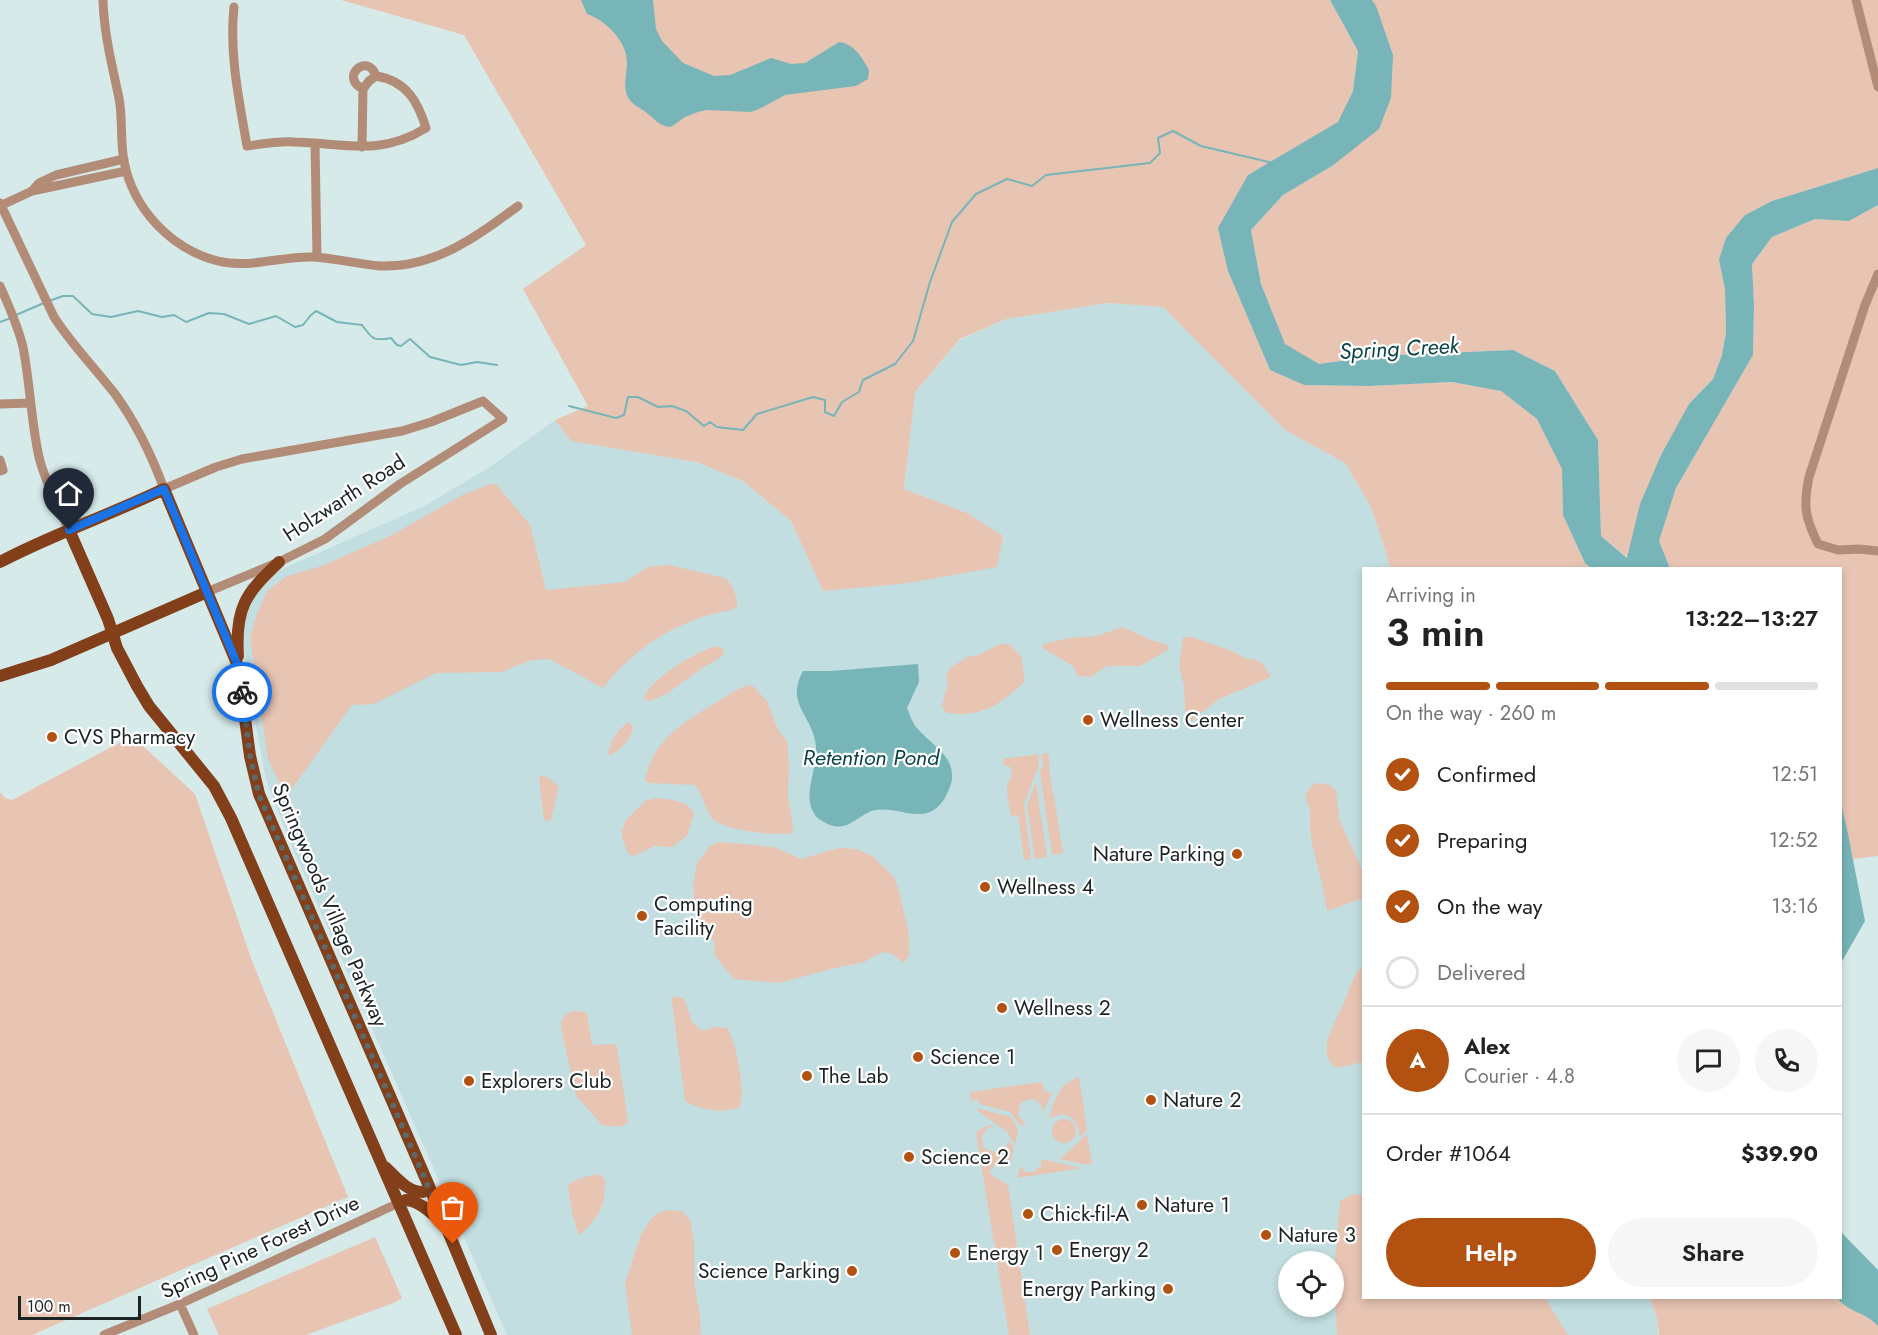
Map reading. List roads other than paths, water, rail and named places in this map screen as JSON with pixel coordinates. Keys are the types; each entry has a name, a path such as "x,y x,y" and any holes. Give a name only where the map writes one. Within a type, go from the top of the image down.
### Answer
{"main road":[{"name":"Holzwarth Road","path":"0,562 31,546 164,489"},
{"name":"Springwoods Village Parkway","path":"164,489 238,666 250,756 259,795 427,1191 446,1226 491,1335"},
{"path":"69,530 117,648 149,706 214,786 226,810 382,1165 403,1202 456,1335"},
{"path":"238,666 236,632 241,609 253,588 279,562"},
{"name":"Holzwarth Road","path":"0,676 51,660 207,591"},
{"path":"382,1165 408,1188 416,1192 427,1191"},
{"path":"403,1202 412,1200 420,1204 446,1226"}],"street":[{"path":"103,0 108,54 122,117 124,159 133,193 172,240 195,254 220,262 245,264 317,257 380,266 401,265 429,260 453,250 475,238 518,206"},
{"path":"1856,0 1878,87"},
{"path":"234,7 233,57 247,146 283,142 362,147 392,144 414,136 426,128 419,106 409,93 395,83 369,82 362,147"},
{"path":"315,143 317,257"},
{"path":"32,190 39,183 56,175 124,159"},
{"path":"0,205 32,190 126,171"},
{"name":"Springwoods Village Parkway","path":"0,205 64,333 130,416 164,489"},
{"path":"1878,274 1865,305 1809,477 1804,502 1809,525 1818,544 1838,550 1878,551"},
{"path":"1,289 19,330 40,460 49,488 69,530"},
{"name":"Holzwarth Road","path":"164,489 216,466 284,450 402,430 431,422 483,401 503,419 400,484 325,539 279,562 207,591"},
{"path":"0,404 30,403"},
{"path":"0,460 1,471"},
{"name":"Spring Pine Forest Drive","path":"104,1335 180,1304 427,1191"},
{"path":"180,1304 194,1335"}],"water":[{"path":"581,0 653,0 656,29 662,41 683,63 714,76 730,75 771,58 791,64 805,63 839,42 849,45 860,56 869,70 868,79 856,86 785,95 751,112 707,110 698,112 685,117 671,127 664,126 633,104 629,98 625,87 627,62 623,46 608,26 587,14"},
{"path":"1330,0 1372,0 1376,6 1393,55 1391,98 1379,129 1332,166 1283,195 1251,230 1261,284 1285,344 1319,364 1375,356 1513,350 1555,371 1598,440 1601,536 1627,558 1640,504 1661,455 1689,404 1713,379 1722,355 1726,332 1725,289 1719,260 1726,238 1745,215 1772,201 1878,168 1878,205 1849,221 1815,219 1772,237 1752,264 1753,355 1676,488 1659,541 1670,567 1590,567 1585,563 1563,515 1562,469 1537,419 1501,391 1452,382 1369,386 1304,385 1270,370 1228,271 1218,228 1248,175 1338,122 1353,91 1358,51"},
{"name":"Retention Pond","path":"918,664 919,682 907,708 915,726 948,760 952,780 946,796 939,806 923,814 876,810 846,825 831,825 822,821 811,807 810,789 816,750 812,731 798,699 798,682 803,671"},
{"path":"1842,808 1848,834 1865,921 1842,961"},
{"path":"1842,1233 1878,1270 1878,1326 1838,1299 1842,1299"}],"waterway":[{"path":"569,406 616,418 624,415 628,397 638,397 658,407 672,406 686,411 704,426 710,422 717,427 743,430 757,414 813,397 825,400 825,412 834,416 842,402 859,392 863,380 895,364 913,341 930,282 952,222 976,194 1007,179 1032,186 1046,175 1150,163 1160,153 1158,138 1173,131 1201,146 1273,163"},
{"path":"49,301 63,296 73,296 92,314 111,317 138,311 162,317 174,315 186,322 209,313 224,314 249,324 276,316 295,327 303,325 316,311 337,322 362,325 374,338 391,338 397,345 401,346 410,339 430,357 461,365 477,362 497,365"},
{"path":"16,315 44,303"},
{"path":"0,322 11,318"}],"place":[{"name":"Wellness Center","path":"1088,720"},
{"name":"CVS Pharmacy","path":"52,737"},
{"name":"Nature Parking","path":"1237,854"},
{"name":"Wellness 4","path":"985,887"},
{"name":"Computing Facility","path":"642,916"},
{"name":"Wellness 2","path":"1002,1008"},
{"name":"Science 1","path":"918,1057"},
{"name":"The Lab","path":"807,1076"},
{"name":"Explorers Club","path":"469,1081"},
{"name":"Nature 2","path":"1151,1100"},
{"name":"Science 2","path":"909,1157"},
{"name":"Nature 1","path":"1142,1205"},
{"name":"Chick-fil-A","path":"1028,1214"},
{"name":"Nature 3","path":"1266,1235"},
{"name":"Energy 2","path":"1057,1250"},
{"name":"Energy 1","path":"955,1253"},
{"name":"Science Parking","path":"852,1271"},
{"name":"Energy Parking","path":"1168,1289"}],"water label":[{"name":"Spring Creek","path":"1399,348"}]}
